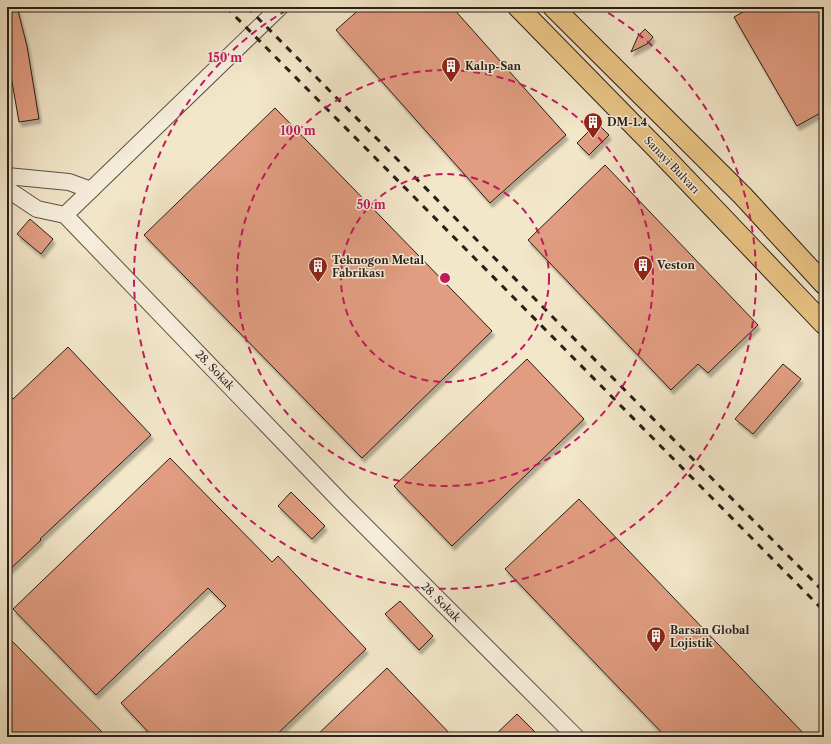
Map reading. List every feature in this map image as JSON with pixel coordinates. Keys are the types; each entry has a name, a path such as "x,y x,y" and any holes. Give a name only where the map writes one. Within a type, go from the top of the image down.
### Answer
{"main road":[{"name":"Sanayi Bulvarı","path":"518,7 659,151 824,324"},
{"path":"553,7 743,196 824,284"}],"street":[{"path":"7,189 37,209 66,215 280,7"},
{"path":"7,176 69,182 91,190"},
{"name":"28. Sokak","path":"66,215 342,503 576,737"}],"building":[{"path":"7,7 17,7 27,46 39,119 19,122 7,53"},
{"name":"Kalıp-San","path":"362,7 452,7 566,135 490,203 336,30"},
{"path":"752,7 824,7 824,111 797,126 734,17"},
{"path":"645,29 653,37 647,44 631,52 638,36"},
{"name":"Teknogon Metal Fabrikası","path":"275,108 492,331 362,458 144,235"},
{"name":"DM-1.4","path":"597,123 609,135 589,155 577,143"},
{"name":"Veston","path":"605,165 758,325 708,373 698,364 671,390 528,240"},
{"path":"30,219 53,239 41,254 17,234"},
{"path":"68,347 151,435 7,572 7,393 13,399"},
{"path":"527,359 584,419 452,546 394,486"},
{"path":"783,364 801,379 753,434 735,419"},
{"path":"170,458 272,562 278,556 366,649 274,737 153,737 121,703 226,606 208,588 96,695 13,609"},
{"path":"291,492 325,526 312,539 278,506"},
{"name":"Barsan Global Lojistik","path":"579,499 807,737 666,737 505,569"},
{"path":"400,601 433,636 419,650 385,614"},
{"path":"7,636 107,737 7,737"},
{"path":"387,668 453,737 315,737"},
{"path":"517,714 540,737 493,737"}],"railway":[{"path":"226,7 824,611"},
{"path":"247,7 824,592"}],"place":[{"name":"Kalıp-San","path":"451,83"},
{"name":"DM-1.4","path":"593,139"},
{"name":"Veston","path":"643,282"},
{"name":"Teknogon Metal Fabrikası","path":"318,283"},
{"name":"Barsan Global Lojistik","path":"656,653"}]}
